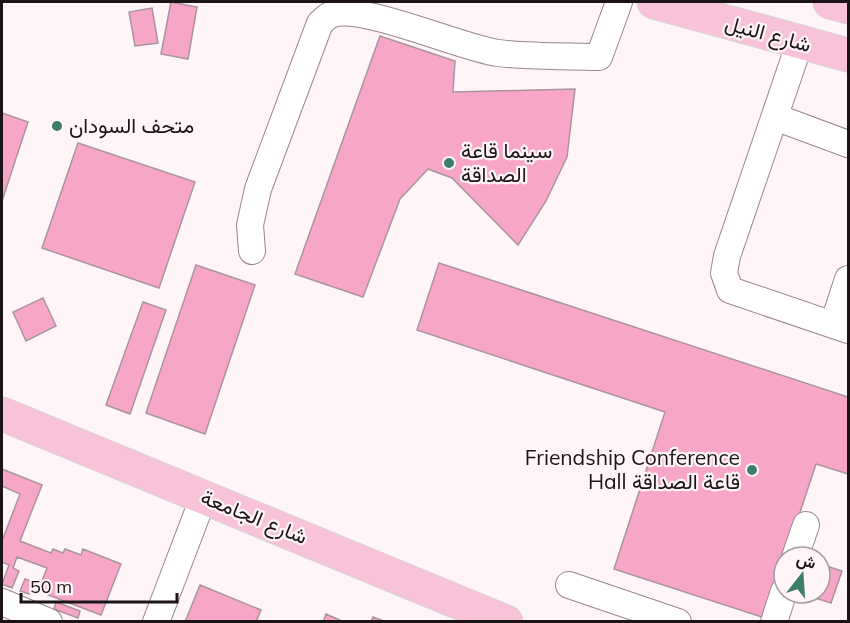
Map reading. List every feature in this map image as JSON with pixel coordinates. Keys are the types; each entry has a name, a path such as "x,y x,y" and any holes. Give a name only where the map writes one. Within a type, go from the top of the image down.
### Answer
{"main road":[{"name":"شارع النيل","path":"654,2 800,42 848,52"},
{"path":"830,2 849,7"},
{"name":"شارع الجامعة","path":"2,414 506,621"}],"street":[{"path":"252,251 250,225 258,189 320,23 331,15 346,13 371,16 477,49 500,53 599,57 619,2"},
{"path":"800,42 723,273 730,290 841,327 849,279"},
{"path":"775,117 849,144"},
{"path":"156,621 204,496"},
{"path":"799,545 806,525"},
{"path":"569,585 678,621"},
{"path":"2,602 48,621"},
{"path":"774,621 779,605"}],"building":[{"path":"171,2 197,7 188,59 161,54"},
{"path":"152,8 158,43 135,46 129,12"},
{"name":"سينما قاعة الصداقة","path":"380,36 455,61 453,92 575,89 567,157 546,201 518,245 452,178 428,169 400,199 363,297 295,274"},
{"path":"2,113 28,122 2,201"},
{"path":"78,143 195,182 159,288 42,248"},
{"path":"439,263 848,397 848,474 816,464 789,545 772,545 772,597 765,618 614,569 665,412 417,330"},
{"path":"196,265 255,285 205,434 146,413"},
{"path":"43,298 56,326 26,341 13,312"},
{"path":"143,302 166,310 130,414 106,405"},
{"path":"2,469 42,485 20,541 51,553 53,549 63,553 65,549 81,555 83,549 121,564 101,615 38,591 47,568 17,557 13,568 19,571 12,588 2,584 9,565 2,562 2,541 20,494 2,486"},
{"path":"832,568 842,571 832,600"},
{"path":"25,579 34,582 29,594 20,591"},
{"path":"200,585 261,610 256,622 185,622"},
{"path":"56,602 80,611 78,618 54,609"},
{"path":"326,614 344,622 323,622"},
{"path":"373,617 386,622 371,622"}],"place":[{"name":"متحف السودان","path":"57,126"},
{"name":"سينما قاعة الصداقة","path":"449,163"},
{"name":"Friendship Conference Hall قاعة الصداقة","path":"752,470"}]}
